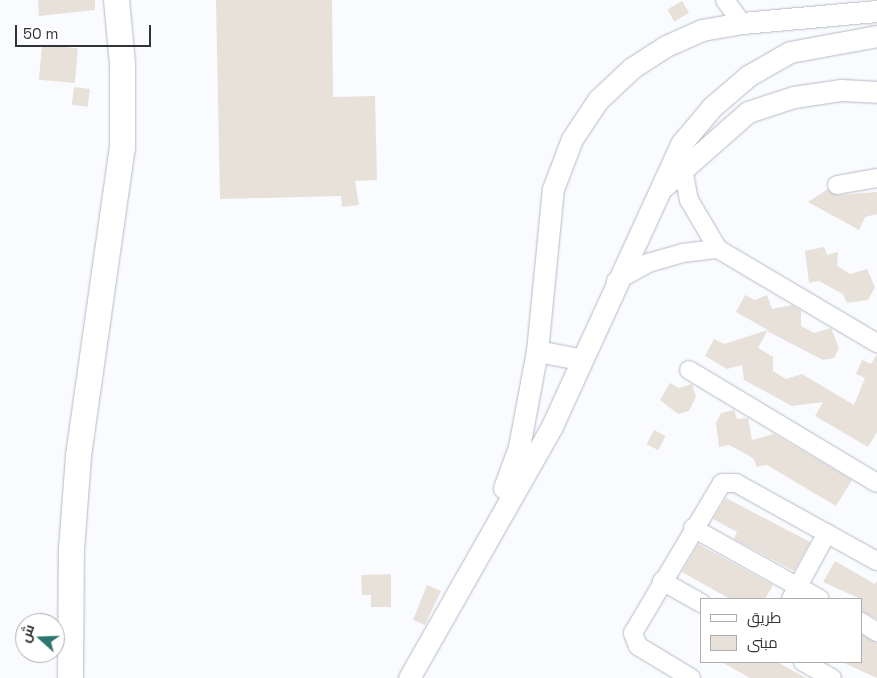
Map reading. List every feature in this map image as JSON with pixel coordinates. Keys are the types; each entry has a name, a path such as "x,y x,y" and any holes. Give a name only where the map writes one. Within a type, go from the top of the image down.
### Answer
{"main road":[{"path":"70,678 71,550 78,456 122,147 122,63 116,0"}],"street":[{"path":"725,0 742,22"},
{"path":"486,538 519,447 537,351 553,189 572,139 598,100 632,68 666,46 702,30 742,22 877,11"},
{"path":"409,678 486,538 552,426 579,360 680,144 741,82 790,52 877,36"},
{"path":"658,192 748,112 794,97 841,90 877,92"},
{"path":"680,144 681,171 702,226 718,249 877,343"},
{"path":"837,185 877,178"},
{"path":"616,281 648,263 682,253 718,249"},
{"path":"537,351 579,360"},
{"path":"689,370 875,476"},
{"path":"691,678 638,646 633,638 662,581 718,486 727,481 877,561"},
{"path":"693,528 794,593 816,598"},
{"path":"794,593 827,533"},
{"path":"662,581 700,602"},
{"path":"862,623 877,632"},
{"path":"805,663 832,678"}],"building":[{"path":"38,0 95,0 95,10 39,16"},
{"path":"216,0 332,0 333,97 375,96 377,180 355,181 359,205 342,207 341,196 220,199"},
{"path":"682,1 689,13 674,22 667,10"},
{"path":"42,45 78,48 75,83 39,80"},
{"path":"74,87 90,89 88,107 72,105"},
{"path":"828,189 838,195 877,192 877,214 865,217 859,230 808,202"},
{"path":"824,247 827,255 838,252 837,266 850,274 867,269 875,287 868,300 847,303 843,294 819,281 809,283 805,251"},
{"path":"745,295 755,300 767,295 772,309 792,305 801,311 801,326 814,333 831,328 839,348 834,358 823,360 767,331 758,348 773,357 773,371 786,379 802,374 854,405 865,378 856,374 862,360 871,364 877,354 877,432 868,447 815,416 823,402 792,406 744,380 742,365 727,369 705,356 714,339 724,344 768,330 736,312"},
{"path":"670,383 679,388 692,384 696,397 689,411 678,414 660,400"},
{"path":"734,410 737,419 748,418 752,440 774,434 852,480 836,506 767,465 757,467 753,458 729,445 719,447 716,423 721,413"},
{"path":"654,430 666,436 658,450 647,444"},
{"path":"726,498 810,542 794,571 734,539 737,532 713,519"},
{"path":"698,544 773,585 766,598 728,598 682,572"},
{"path":"835,561 875,584 877,581 877,619 862,612 862,598 823,582"},
{"path":"391,574 391,607 371,607 371,595 362,595 361,575"},
{"path":"427,585 441,591 425,625 413,620"},
{"path":"862,635 877,643 877,678 844,663 862,663"},
{"path":"724,663 779,663 806,678 750,678"}]}
